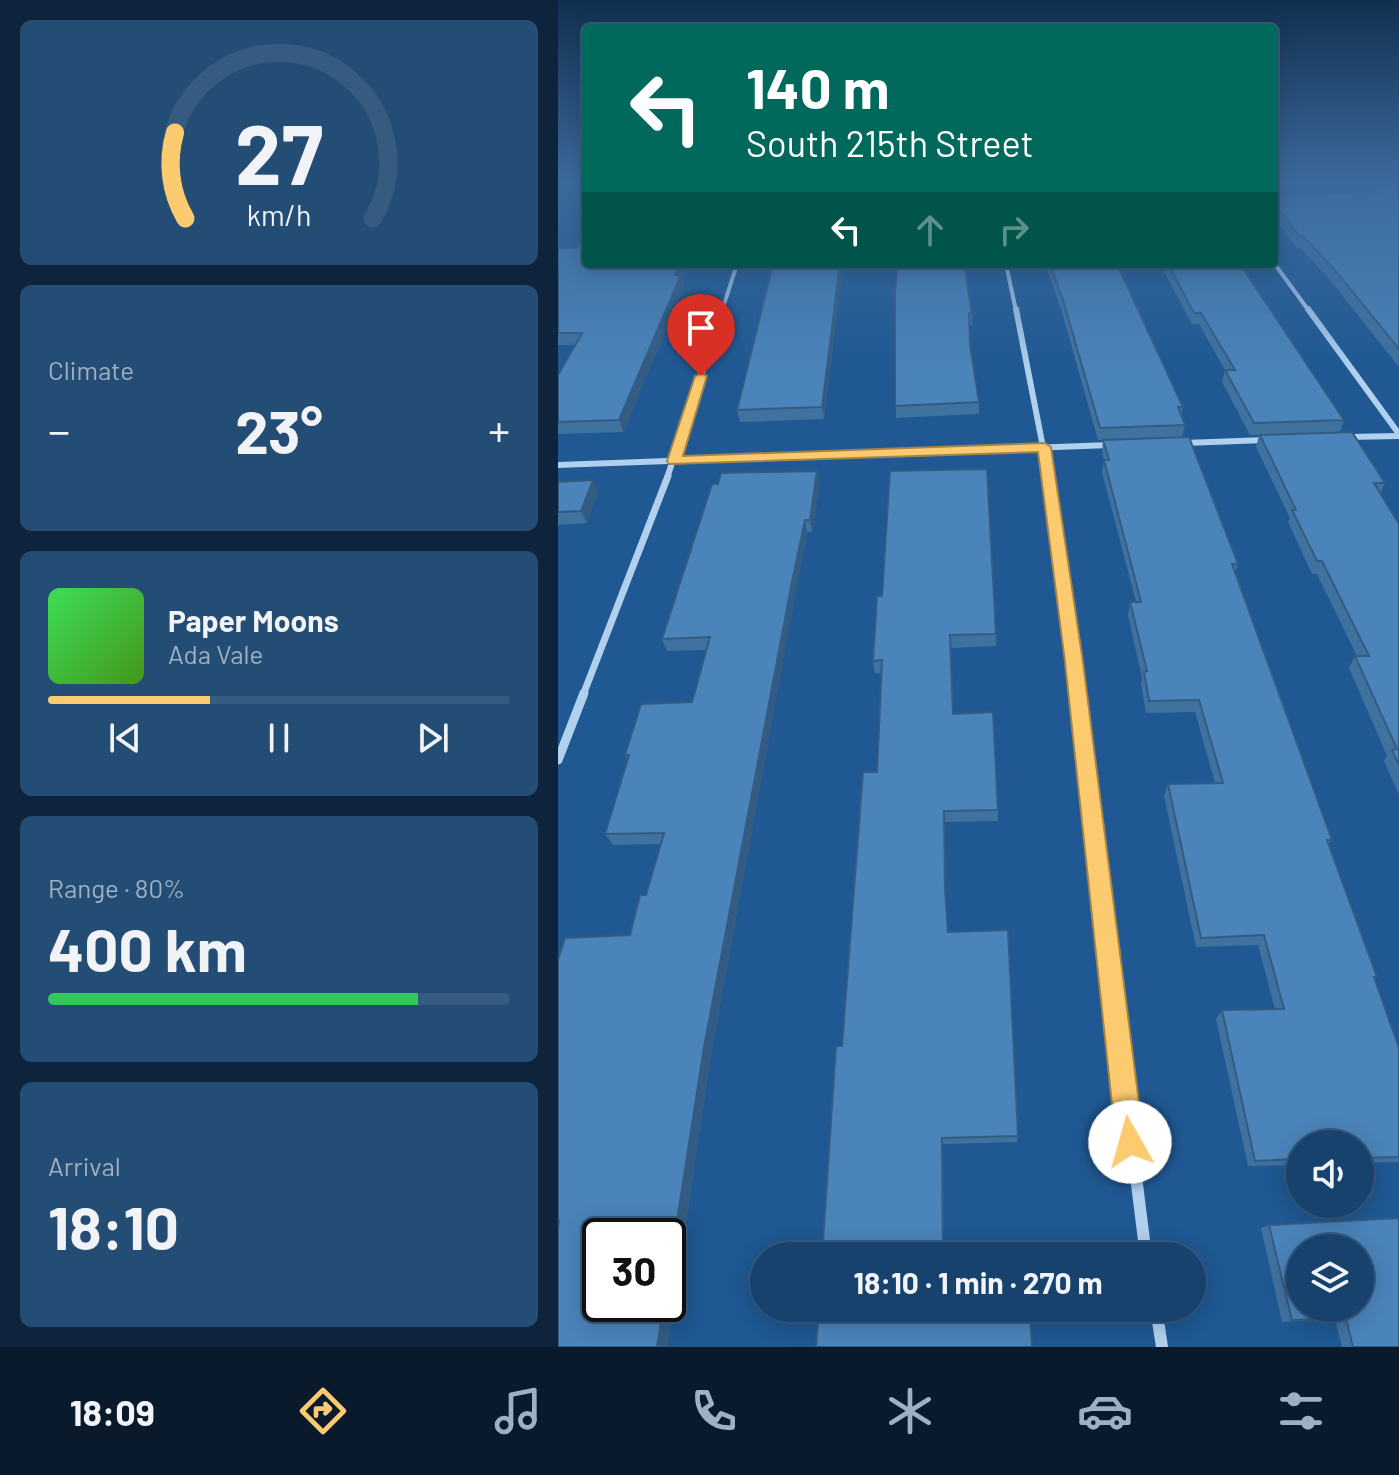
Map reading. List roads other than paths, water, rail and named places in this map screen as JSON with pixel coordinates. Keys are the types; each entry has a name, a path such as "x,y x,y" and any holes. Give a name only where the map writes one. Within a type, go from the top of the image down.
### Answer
{"street":[{"path":"558,760 674,461 736,268"},
{"path":"1007,268 1045,447 1144,1242"},
{"path":"1278,268 1399,435"},
{"path":"1337,438 1399,435"},
{"path":"1168,443 1276,440"},
{"path":"558,465 1122,445"},
{"path":"1158,1322 1162,1347"}]}
